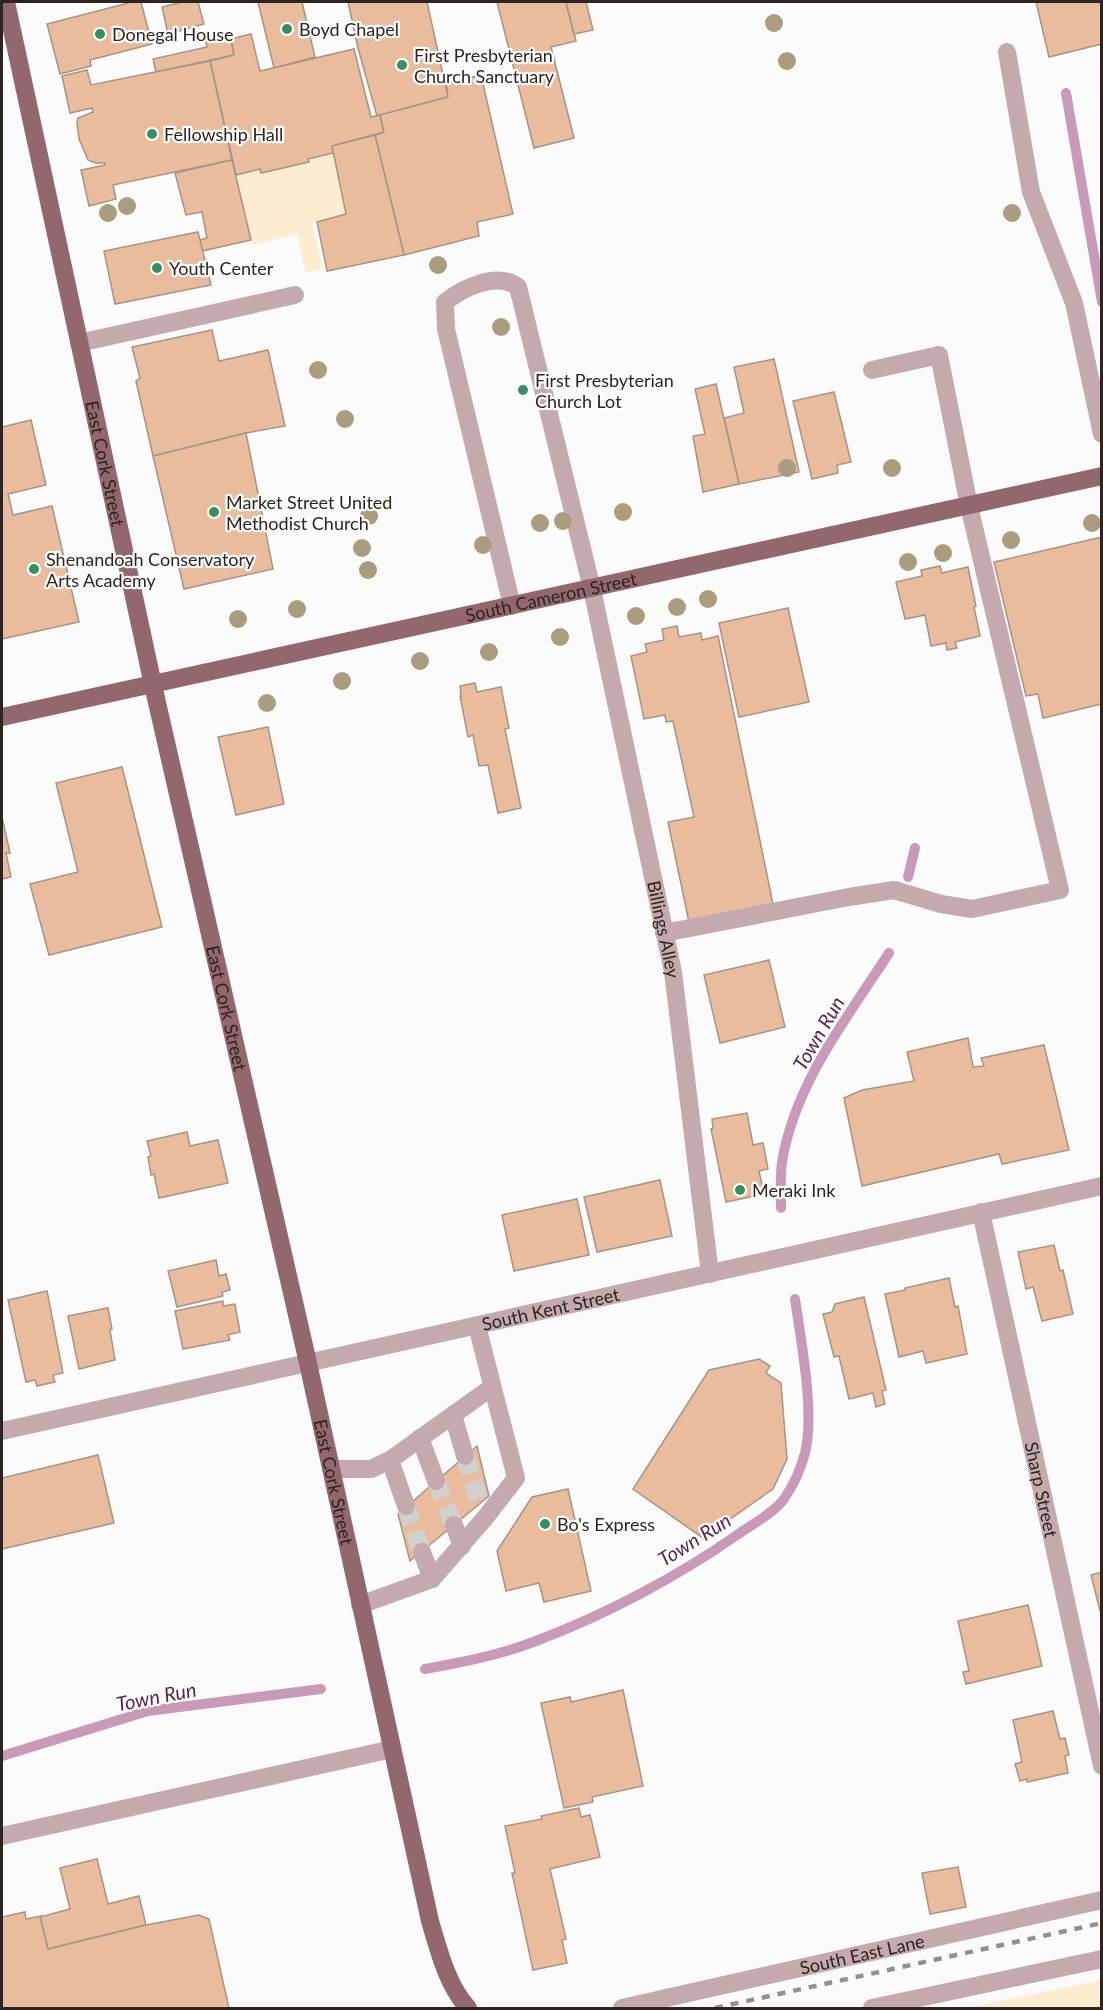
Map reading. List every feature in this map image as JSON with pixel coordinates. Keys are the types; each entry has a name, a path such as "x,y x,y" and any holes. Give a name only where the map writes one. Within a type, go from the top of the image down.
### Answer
{"main road":[{"name":"East Cork Street","path":"6,2 153,685 308,1364 430,1921 441,1956 466,2007"},
{"name":"South Cameron Street","path":"2,717 1101,476"}],"street":[{"path":"1007,52 1031,192 1074,303 1101,434"},
{"name":"Billings Alley","path":"512,606 446,329 444,310 445,302 454,294 492,280 511,282 518,287 592,589 673,972 710,1274"},
{"path":"79,342 295,295"},
{"path":"664,933 894,890 941,904 972,909 1060,890 969,506 939,355 872,370"},
{"name":"South Kent Street","path":"2,1431 1101,1186"},
{"name":"Sharp Street","path":"981,1212 1101,1766"},
{"path":"360,1605 432,1579 462,1546 482,1511 516,1478 477,1326"},
{"path":"331,1469 371,1469 390,1460 492,1387"},
{"path":"453,1414 465,1456"},
{"path":"420,1438 436,1481"},
{"path":"390,1460 406,1506"},
{"path":"454,1525 462,1546"},
{"path":"422,1552 432,1579"},
{"path":"2,1836 392,1749"},
{"name":"South East Lane","path":"622,2008 1101,1900"},
{"path":"872,2008 1101,1959"}],"shaded area":[{"path":"333,153 346,214 312,223 323,269 306,273 297,234 252,245 236,175 309,162 308,159"},
{"path":"1101,1980 1101,2008 966,2008"}],"building":[{"name":"Donegal House","path":"132,2 141,2 152,44 90,60 91,66 60,74 47,24"},
{"path":"182,2 198,2 204,24 168,34 162,7"},
{"name":"Boyd Chapel","path":"258,2 302,2 315,57 274,68"},
{"name":"First Presbyterian Church Sanctuary","path":"348,2 427,2 448,97 377,116"},
{"path":"497,2 566,2 576,41 551,47 574,138 534,148"},
{"path":"566,2 586,2 593,30 574,34"},
{"path":"1036,2 1102,2 1102,44 1049,57"},
{"path":"230,32 234,55 156,72 153,59 207,47 205,37"},
{"path":"251,34 260,71 354,49 371,117 380,115 384,132 332,146 333,153 308,159 309,162 261,173 260,169 236,175 210,61 234,55 231,39"},
{"name":"Fellowship Hall","path":"210,61 232,160 113,185 116,199 89,206 81,170 105,165 88,160 79,139 77,122 78,118 93,112 92,108 70,113 62,76 87,70 91,85"},
{"path":"481,75 513,214 477,222 479,236 404,255 375,135 384,132 380,115 448,97 446,83"},
{"path":"375,135 404,255 327,271 317,222 346,214 332,146"},
{"path":"232,160 251,240 202,251 200,240 207,238 202,212 186,215 175,173"},
{"name":"Youth Center","path":"198,232 211,285 115,304 104,251"},
{"path":"212,330 219,361 268,350 285,426 246,433 153,456 136,381 140,378 132,347"},
{"path":"774,359 799,472 739,484 724,418 744,413 734,367"},
{"path":"716,384 739,484 703,492 693,436 705,434 695,389"},
{"path":"834,392 851,462 837,465 838,473 812,479 793,401"},
{"name":"Shenandoah Conservatory Arts Academy","path":"31,420 46,485 8,494 13,515 52,506 79,622 2,639 2,427"},
{"name":"Market Street United Methodist Church","path":"246,433 273,569 184,589 153,456"},
{"path":"1102,537 1102,704 1043,718 1038,694 1026,696 994,562"},
{"path":"940,566 942,573 968,567 980,636 955,642 957,648 947,650 946,643 931,646 925,615 905,619 896,582 922,576 921,570"},
{"path":"788,608 809,702 739,717 719,623"},
{"path":"677,626 679,637 701,633 702,640 718,636 773,904 689,922 668,822 694,817 673,721 666,722 665,715 644,719 631,656 647,652 645,644 664,640 662,629"},
{"path":"475,683 477,692 501,687 509,728 505,729 521,808 498,813 488,765 479,766 473,735 468,737 460,686"},
{"path":"268,727 284,804 236,815 218,737"},
{"path":"122,767 162,927 49,955 30,884 78,872 56,783"},
{"path":"2,817 10,853 6,853 11,877 2,879"},
{"path":"769,960 785,1027 720,1043 704,975"},
{"path":"968,1038 973,1067 984,1066 981,1058 1044,1045 1069,1150 1002,1164 999,1154 862,1186 844,1098 862,1090 914,1081 907,1052"},
{"path":"747,1113 753,1145 763,1143 768,1169 759,1171 764,1194 726,1202 711,1129 713,1128 712,1119"},
{"path":"187,1132 190,1146 218,1140 228,1183 159,1198 154,1174 151,1175 148,1157 151,1156 147,1141"},
{"path":"660,1180 672,1236 597,1252 584,1197"},
{"path":"577,1199 589,1255 514,1271 502,1215"},
{"path":"1054,1245 1060,1271 1063,1270 1073,1314 1042,1321 1033,1287 1026,1289 1018,1252"},
{"path":"216,1260 219,1276 226,1274 230,1290 222,1292 223,1296 177,1307 168,1271"},
{"path":"949,1278 955,1307 958,1306 967,1354 926,1363 923,1351 899,1357 885,1294"},
{"path":"47,1291 63,1373 53,1375 55,1382 37,1386 35,1380 26,1382 8,1300"},
{"path":"864,1297 886,1390 882,1391 885,1404 876,1407 873,1393 849,1399 839,1356 834,1357 823,1314 832,1312 835,1304"},
{"path":"223,1301 223,1306 235,1304 240,1332 228,1335 230,1340 183,1349 175,1311"},
{"path":"108,1308 115,1360 79,1369 68,1316"},
{"path":"759,1359 770,1366 766,1373 781,1383 787,1459 773,1489 703,1538 633,1489 709,1370"},
{"path":"477,1446 489,1496 410,1561 398,1514"},
{"path":"98,1455 114,1523 2,1549 2,1478"},
{"name":"Bo's Express","path":"568,1489 591,1591 544,1602 539,1583 506,1591 497,1551 532,1497"},
{"path":"1102,1572 1102,1611 1100,1611 1091,1575"},
{"path":"1028,1605 1042,1666 966,1684 963,1672 969,1671 958,1621"},
{"path":"623,1690 643,1786 592,1797 593,1802 564,1808 541,1703 570,1697 571,1702"},
{"path":"1053,1711 1060,1739 1065,1738 1069,1755 1065,1756 1068,1773 1027,1782 1027,1779 1020,1781 1015,1764 1022,1762 1013,1720"},
{"path":"579,1808 581,1817 590,1815 600,1857 550,1869 566,1939 562,1940 567,1963 533,1970 512,1873 515,1873 505,1826 542,1819 541,1816"},
{"path":"97,1859 108,1904 139,1896 146,1925 48,1949 40,1917 70,1909 60,1868"},
{"path":"958,1867 966,1907 930,1914 922,1873"},
{"path":"25,1912 26,1919 41,1916 48,1949 146,1925 199,1915 209,1919 229,2008 2,2008 2,1917"}],"waterway":[{"name":"Town Run","path":"1066,93 1102,302"},
{"name":"Town Run","path":"908,877 915,848"},
{"name":"Town Run","path":"781,1208 782,1162 798,1105 825,1052 889,953"},
{"name":"Town Run","path":"425,1669 509,1650 562,1631 640,1594 690,1566 775,1509 791,1488 799,1471 808,1437 808,1398 795,1299"},
{"name":"Town Run","path":"2,1756 148,1711 321,1689"}],"tunnel":[{"path":"465,1456 480,1504"},
{"path":"436,1481 454,1525"},
{"path":"406,1506 422,1552"}],"railway":[{"path":"715,2008 1102,1923"}],"place":[{"name":"Boyd Chapel","path":"287,29"},
{"name":"Donegal House","path":"100,34"},
{"name":"First Presbyterian Church Sanctuary","path":"402,65"},
{"name":"Fellowship Hall","path":"152,134"},
{"name":"Youth Center","path":"157,268"},
{"name":"First Presbyterian Church Lot","path":"523,390"},
{"name":"Market Street United Methodist Church","path":"214,512"},
{"name":"Shenandoah Conservatory Arts Academy","path":"34,569"},
{"name":"Meraki Ink","path":"740,1190"},
{"name":"Bo's Express","path":"545,1524"}]}
